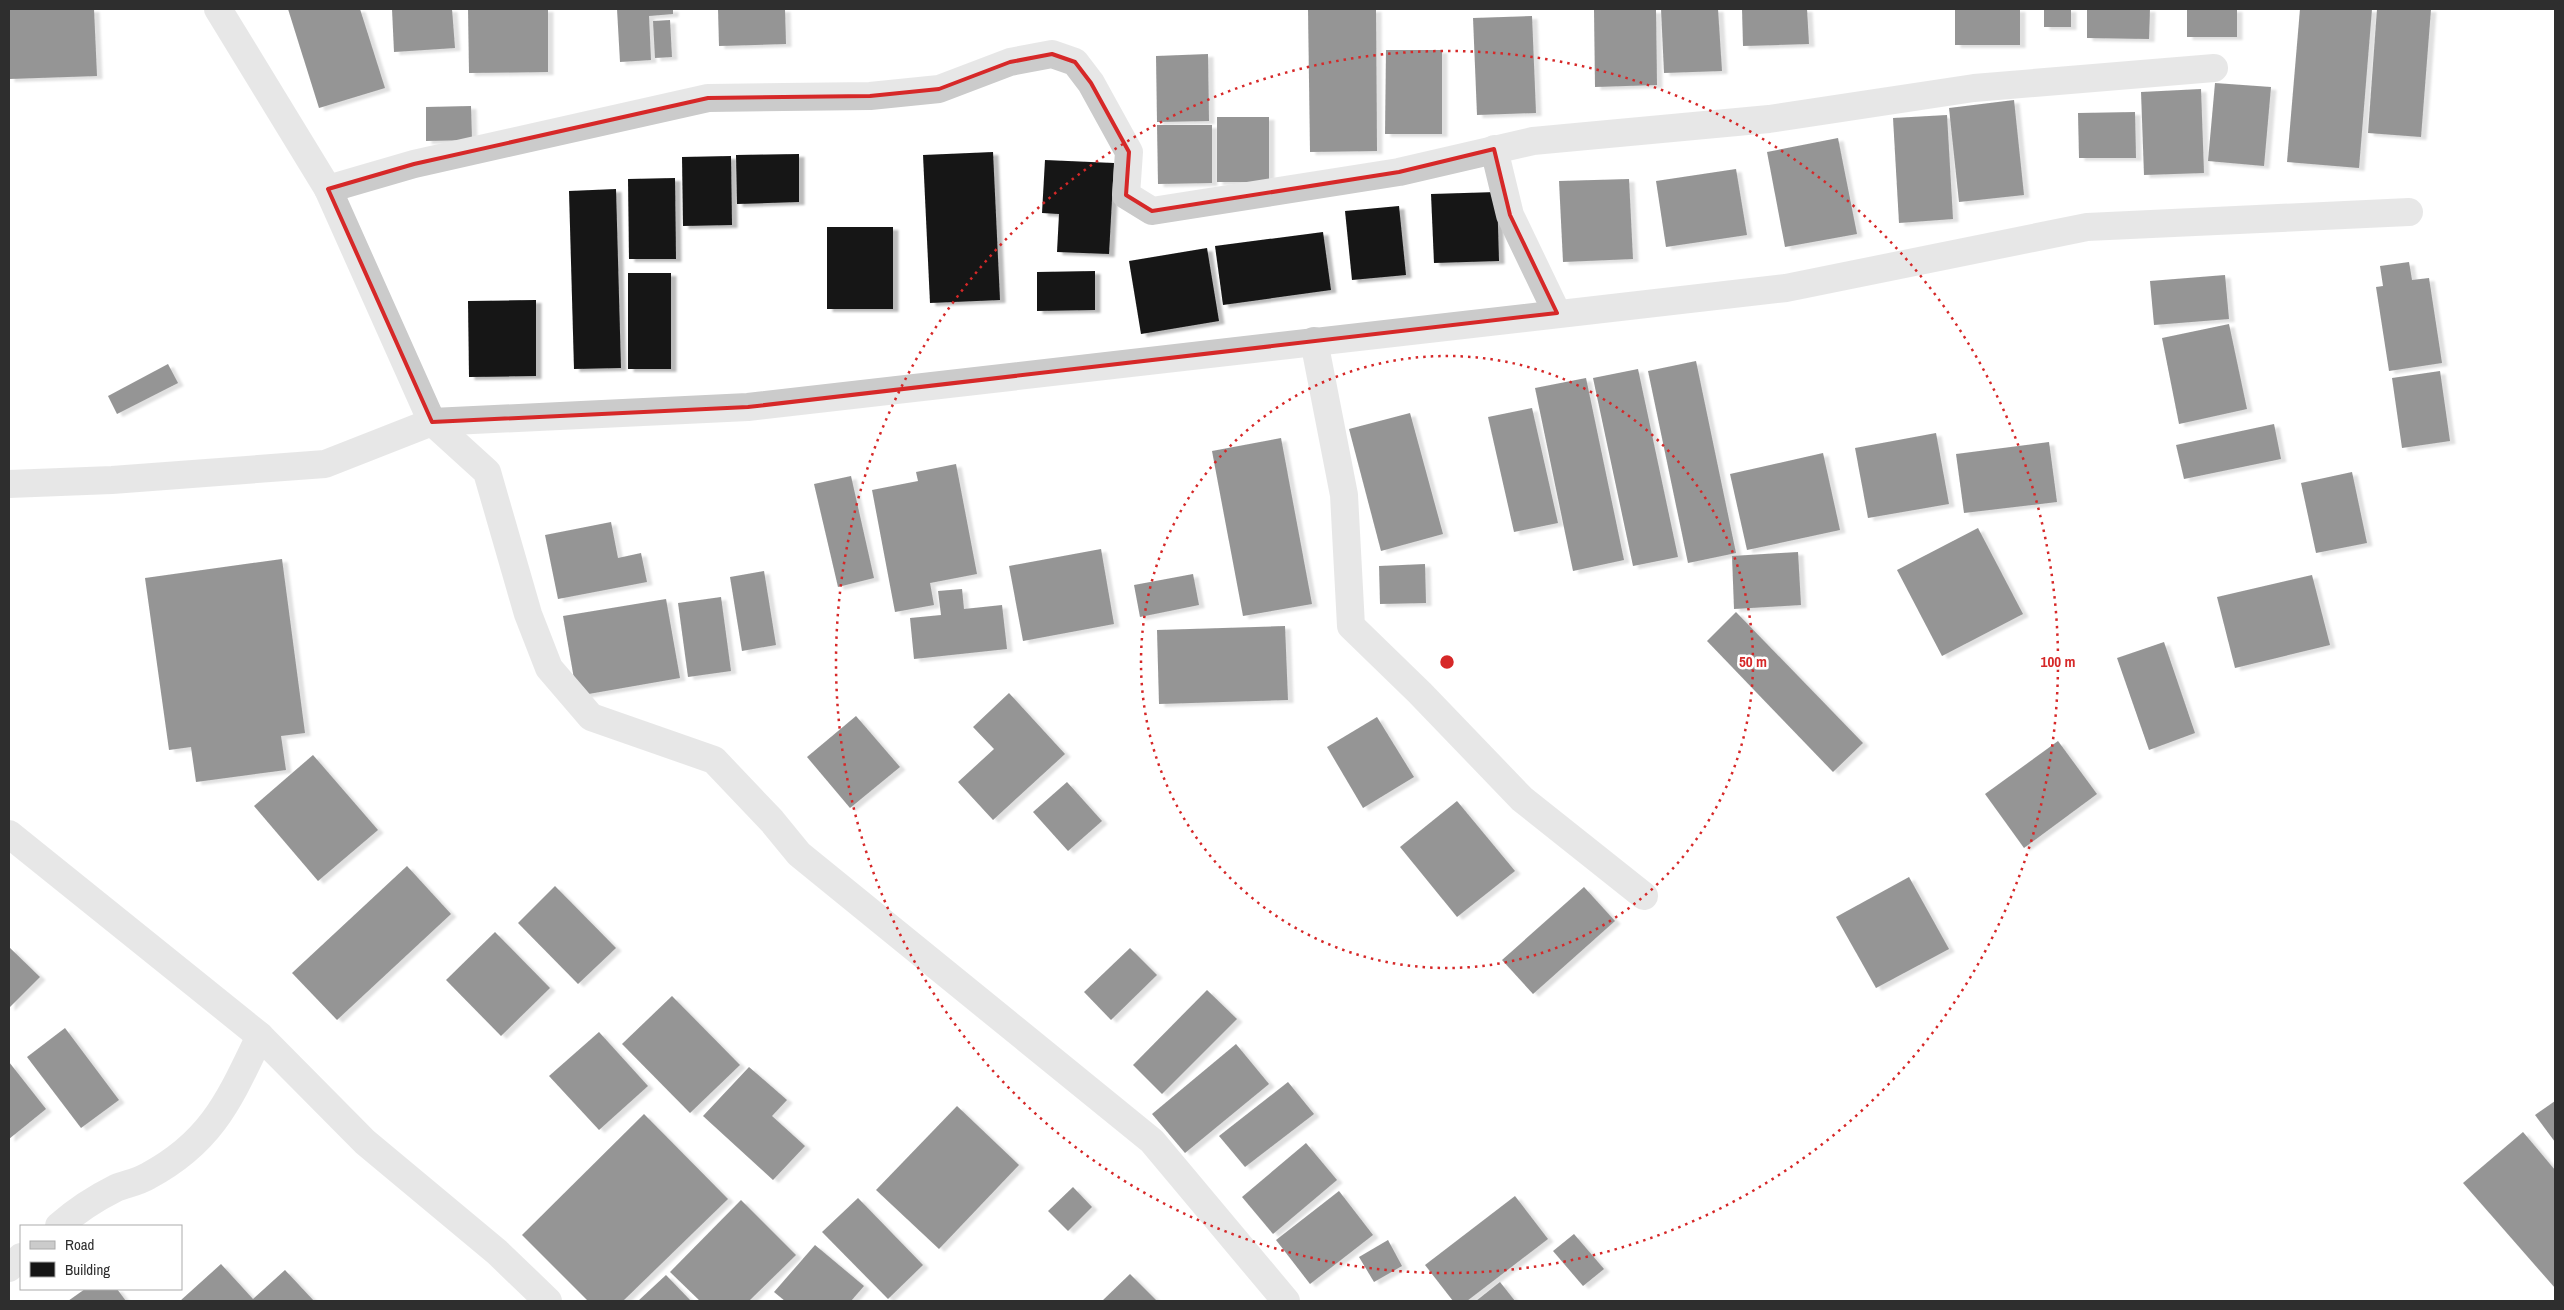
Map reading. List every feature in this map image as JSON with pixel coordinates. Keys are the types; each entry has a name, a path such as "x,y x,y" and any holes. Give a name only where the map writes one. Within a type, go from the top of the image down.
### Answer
{"street":[{"path":"218,9 328,189 432,422 487,472 528,614 549,668 590,717 714,760 772,820 799,854 1152,1141 1286,1301"},
{"path":"328,189 414,164 708,98 870,96 939,90 1010,62 1052,54 1074,62 1092,83 1129,152 1126,195 1152,210 1399,172 1533,141 1769,119 1974,88 2214,68"},
{"path":"1494,149 1510,215 1557,313"},
{"path":"9,484 112,480 325,464 432,422 748,407 1786,288 2087,228 2409,212"},
{"path":"1314,341 1344,495 1351,626 1420,693 1522,799 1644,896"},
{"path":"9,834 260,1036 365,1142 496,1252 548,1301"},
{"path":"60,1225 82,1205 117,1188 147,1177 180,1156 210,1128 226,1106 260,1036"},
{"path":"9,1268 20,1258"}],"highlighted area":[{"path":"1052,54 1075,62 1091,83 1129,152 1126,195 1152,211 1399,172 1494,149 1510,215 1557,313 748,407 432,422 328,189 414,164 708,98 870,96 939,89 1010,62"}],"building":[{"path":"9,9 94,9 97,76 9,79"},
{"path":"288,9 360,9 385,88 319,108"},
{"path":"392,9 452,9 455,48 394,52"},
{"path":"468,9 548,9 548,72 469,73"},
{"path":"617,9 673,9 673,14 649,16 651,60 620,62"},
{"path":"718,9 785,9 786,44 719,46"},
{"path":"1308,9 1376,9 1377,151 1310,152"},
{"path":"1661,9 1718,9 1722,71 1664,73"},
{"path":"1742,9 1807,9 1809,44 1743,46"},
{"path":"1955,9 2020,9 2020,45 1955,45"},
{"path":"2044,9 2071,9 2071,27 2044,27"},
{"path":"2087,9 2150,9 2149,39 2087,38"},
{"path":"2187,9 2237,9 2237,37 2187,37"},
{"path":"2300,9 2372,9 2359,168 2287,162"},
{"path":"2377,9 2431,9 2421,137 2368,133"},
{"path":"1594,10 1656,10 1657,85 1595,87"},
{"path":"1532,16 1536,113 1477,115 1473,18"},
{"path":"670,20 672,57 655,58 653,21"},
{"path":"1386,50 1442,50 1442,134 1385,134"},
{"path":"1208,54 1209,121 1157,122 1156,56"},
{"path":"2215,83 2271,87 2264,166 2208,161"},
{"path":"2201,89 2204,173 2144,175 2141,92"},
{"path":"2014,100 2024,195 1959,202 1949,108"},
{"path":"471,106 472,140 426,141 426,107"},
{"path":"2135,112 2136,158 2079,158 2078,113"},
{"path":"1947,115 1953,219 1899,223 1893,118"},
{"path":"1217,117 1269,117 1269,182 1217,182"},
{"path":"1157,125 1212,125 1212,183 1158,184"},
{"path":"1838,138 1857,234 1785,247 1767,152"},
{"path":"993,152 1000,300 930,303 923,155"},
{"path":"799,154 799,202 737,204 736,155"},
{"path":"731,156 732,225 683,226 682,157"},
{"path":"1045,160 1114,163 1109,254 1057,252 1059,214 1042,213"},
{"path":"1736,169 1747,235 1666,247 1656,181"},
{"path":"675,178 676,259 629,259 628,179"},
{"path":"1629,179 1633,259 1563,262 1559,181"},
{"path":"616,189 621,368 574,369 569,191"},
{"path":"1497,192 1499,261 1434,263 1431,194"},
{"path":"1399,206 1406,275 1352,280 1345,211"},
{"path":"827,227 893,227 893,309 827,309"},
{"path":"1323,232 1331,290 1223,305 1215,246"},
{"path":"1207,248 1219,321 1141,334 1129,261"},
{"path":"2409,262 2412,280 2429,278 2442,363 2389,371 2376,287 2383,286 2380,266"},
{"path":"1095,271 1095,310 1037,311 1037,272"},
{"path":"628,273 671,273 671,369 628,369"},
{"path":"2225,275 2229,319 2154,325 2150,281"},
{"path":"536,300 536,376 469,377 468,301"},
{"path":"2229,324 2247,409 2179,424 2162,338"},
{"path":"1696,361 1736,553 1688,563 1648,371"},
{"path":"168,364 178,383 117,414 108,396"},
{"path":"1638,369 1678,557 1633,566 1593,378"},
{"path":"2440,371 2450,441 2402,448 2392,378"},
{"path":"1586,378 1624,560 1573,571 1535,388"},
{"path":"1532,408 1558,523 1514,532 1488,417"},
{"path":"1410,413 1443,534 1381,551 1349,429"},
{"path":"2274,424 2281,459 2184,479 2176,445"},
{"path":"1936,433 1949,504 1868,518 1855,448"},
{"path":"1281,438 1312,604 1243,616 1212,451"},
{"path":"2049,442 2057,502 1964,513 1956,454"},
{"path":"1823,453 1840,530 1747,550 1730,474"},
{"path":"956,464 977,574 930,583 934,605 895,612 872,490 918,481 916,472"},
{"path":"2352,472 2367,543 2316,553 2301,483"},
{"path":"851,476 874,578 838,587 814,484"},
{"path":"611,522 618,558 641,553 647,582 558,599 545,535"},
{"path":"1978,528 2023,614 1942,656 1897,570"},
{"path":"1101,549 1114,624 1023,641 1009,566"},
{"path":"1798,552 1801,605 1734,609 1732,556"},
{"path":"282,559 305,733 281,736 286,770 196,782 191,747 169,750 145,578"},
{"path":"1425,564 1426,603 1380,604 1379,566"},
{"path":"764,571 776,645 742,651 730,577"},
{"path":"1193,574 1199,605 1140,617 1134,585"},
{"path":"2312,575 2330,645 2235,668 2217,597"},
{"path":"962,589 964,609 1002,605 1007,649 914,659 910,618 941,615 938,591"},
{"path":"721,597 731,671 688,677 678,603"},
{"path":"666,599 680,678 577,696 563,616"},
{"path":"1736,612 1863,743 1833,772 1707,641"},
{"path":"1285,626 1288,700 1159,704 1157,630"},
{"path":"2164,642 2195,733 2149,750 2117,658"},
{"path":"1009,693 1065,754 993,820 958,782 994,749 973,727"},
{"path":"856,716 900,767 850,808 807,757"},
{"path":"1377,717 1414,777 1363,808 1327,747"},
{"path":"2058,741 2097,794 2024,848 1985,794"},
{"path":"313,755 378,830 318,881 254,806"},
{"path":"1067,782 1102,821 1068,851 1033,812"},
{"path":"1457,801 1515,871 1457,917 1400,847"},
{"path":"407,866 451,914 337,1020 292,973"},
{"path":"1909,877 1949,949 1876,988 1836,917"},
{"path":"555,886 616,948 578,984 518,923"},
{"path":"1584,887 1615,921 1533,994 1502,960"},
{"path":"495,932 550,988 501,1036 446,980"},
{"path":"9,947 40,977 9,1008"},
{"path":"1130,948 1157,975 1111,1020 1084,992"},
{"path":"1207,990 1237,1019 1162,1094 1133,1065"},
{"path":"672,996 740,1065 690,1113 622,1044"},
{"path":"65,1028 119,1100 81,1128 27,1057"},
{"path":"599,1032 648,1086 599,1130 549,1076"},
{"path":"1236,1044 1269,1084 1185,1153 1152,1114"},
{"path":"9,1062 46,1109 9,1139"},
{"path":"749,1067 787,1100 772,1116 805,1146 773,1180 703,1116"},
{"path":"1288,1082 1314,1114 1245,1167 1219,1136"},
{"path":"2555,1101 2555,1142 2535,1115"},
{"path":"957,1106 1019,1165 939,1249 876,1190"},
{"path":"644,1114 728,1199 623,1301 588,1301 522,1235"},
{"path":"2523,1132 2555,1170 2555,1288 2463,1183"},
{"path":"1306,1143 1337,1180 1273,1234 1242,1197"},
{"path":"1073,1187 1092,1207 1068,1231 1048,1211"},
{"path":"1339,1191 1373,1235 1310,1284 1276,1240"},
{"path":"1515,1196 1548,1239 1467,1301 1453,1301 1425,1265"},
{"path":"858,1198 923,1265 888,1299 822,1232"},
{"path":"741,1200 796,1255 749,1301 700,1301 670,1272"},
{"path":"1574,1234 1604,1269 1583,1286 1553,1251"},
{"path":"1388,1240 1402,1266 1374,1282 1359,1257"},
{"path":"815,1245 864,1286 851,1301 785,1301 774,1292"},
{"path":"221,1264 253,1299 285,1270 314,1301 180,1301"},
{"path":"1130,1274 1157,1301 1102,1301"},
{"path":"666,1275 691,1301 638,1301"},
{"path":"1500,1282 1515,1301 1476,1301"},
{"path":"84,1290 118,1290 126,1301 68,1301"}]}
